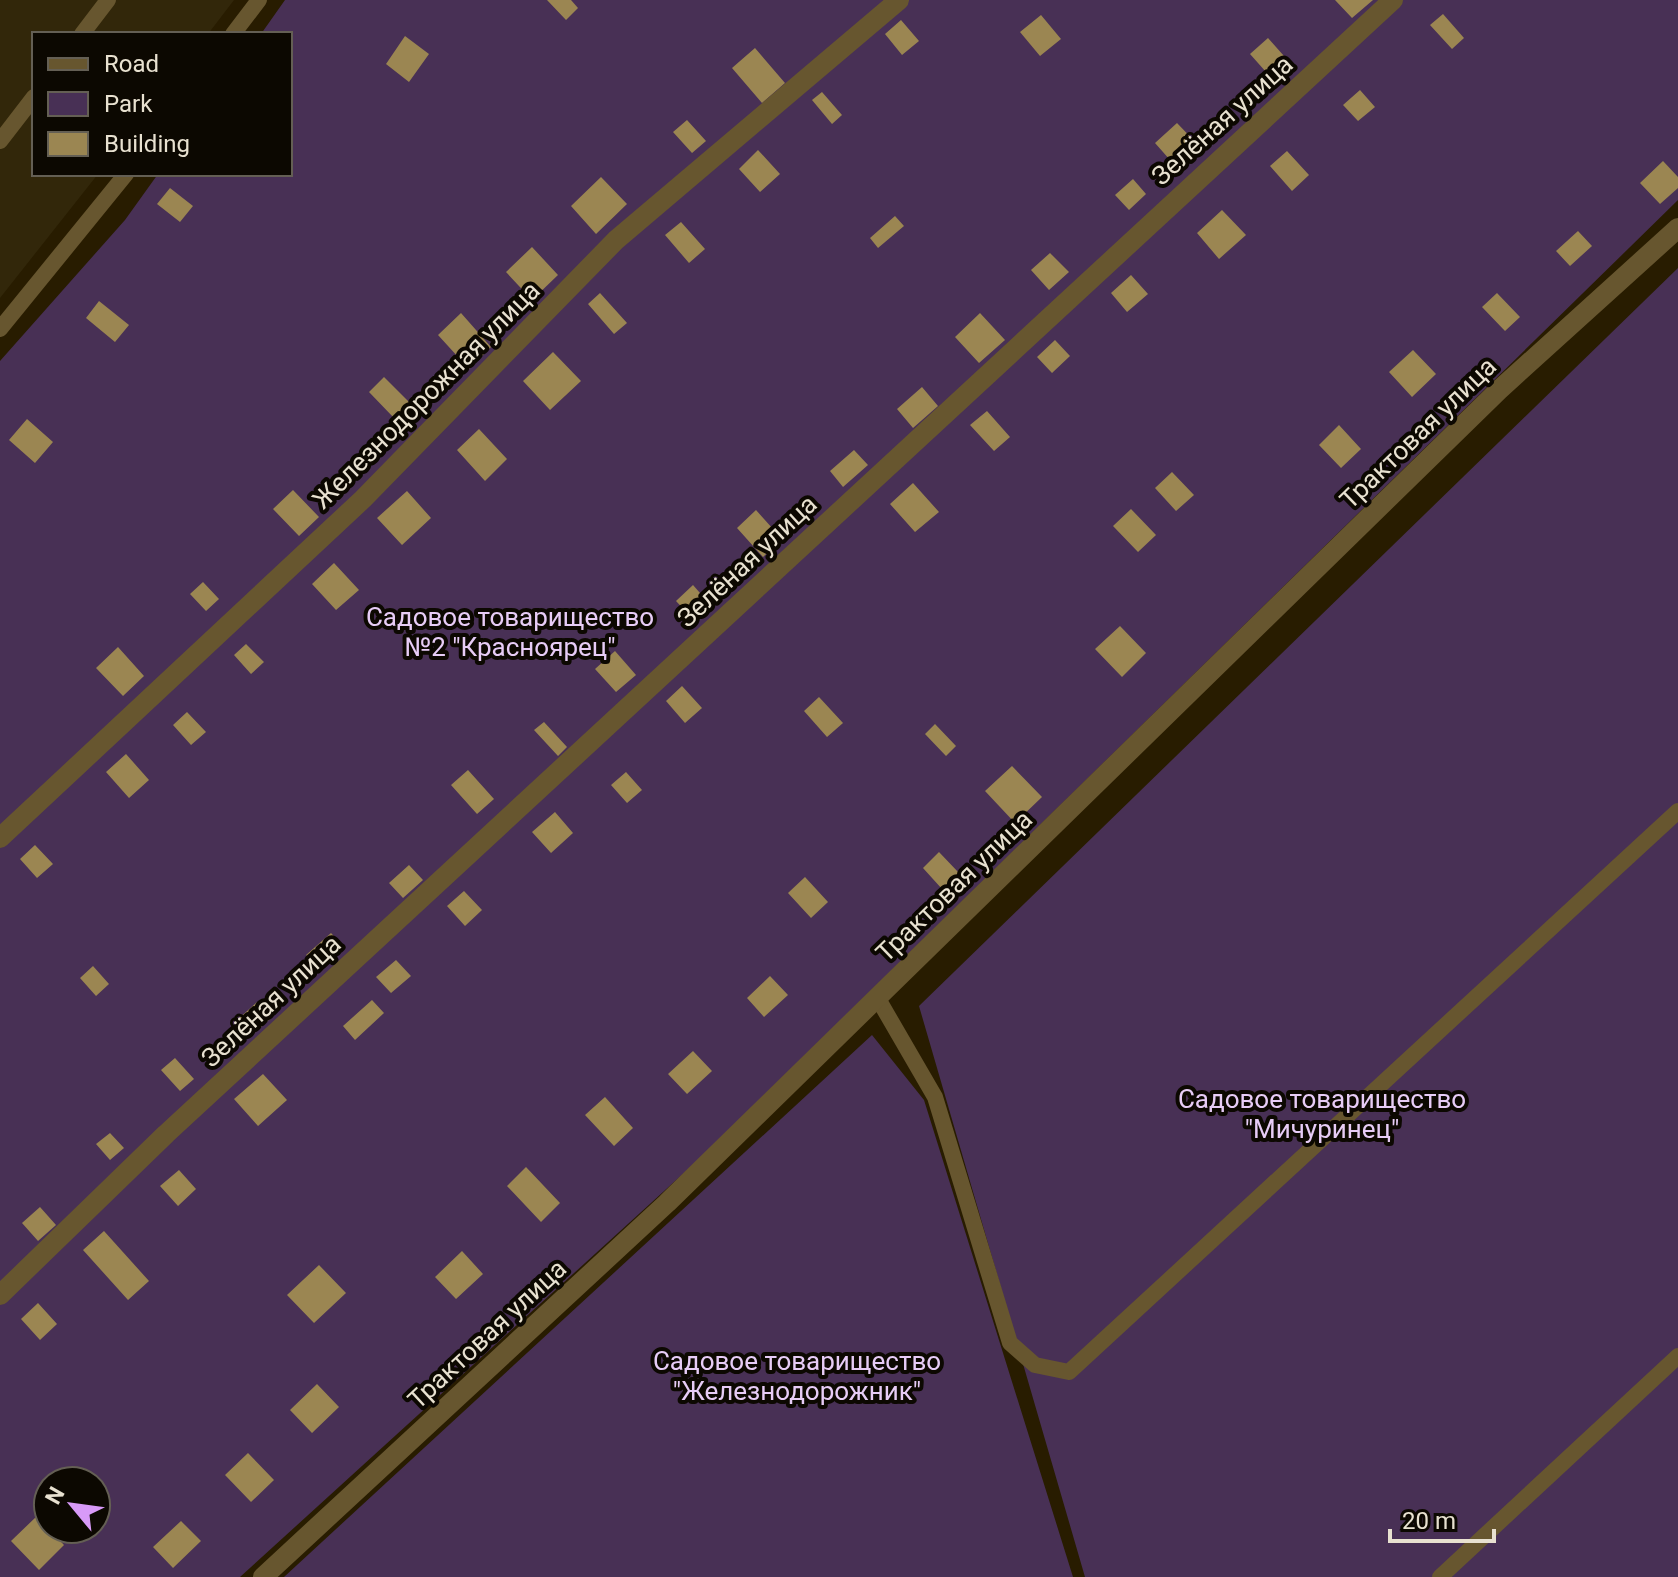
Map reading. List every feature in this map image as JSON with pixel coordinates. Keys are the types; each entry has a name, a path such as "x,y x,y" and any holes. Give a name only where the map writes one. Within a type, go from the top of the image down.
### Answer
{"street":[{"name":"Железнодорожная улица","path":"0,838 363,499 616,240 899,0"},
{"name":"Зелёная улица","path":"0,1295 166,1134 1393,0"},
{"name":"Трактовая улица","path":"263,1577 667,1203 1499,390 1678,228"}],"lane":[{"path":"84,32 108,0"},
{"path":"235,32 259,0"},
{"path":"0,141 32,100"},
{"path":"0,329 124,176"},
{"path":"877,997 935,1097 1010,1343 1035,1365 1069,1372 1678,811"},
{"path":"1440,1577 1678,1356"}],"shaded area":[{"path":"0,0 234,0 210,32 32,32 32,176 96,176 0,298"}],"green space":[{"name":"Садовое товарищество №2 \"Красноярец\"","path":"285,0 1678,0 1678,200 696,1162 240,1577 0,1577 0,361 125,220 157,176 292,176 292,32 262,32"},
{"name":"Садовое товарищество \"Мичуринец\"","path":"1678,268 1678,1577 1085,1577 919,1006"},
{"name":"Садовое товарищество \"Железнодорожник\"","path":"872,1035 924,1100 1073,1577 284,1577"}],"building":[{"path":"547,0 571,0 578,8 566,20"},
{"path":"1335,0 1373,0 1352,18"},
{"path":"1443,14 1464,38 1452,49 1430,25"},
{"path":"1041,15 1061,39 1040,56 1020,32"},
{"path":"901,20 919,41 902,55 885,34"},
{"path":"405,36 429,54 409,82 386,64"},
{"path":"1268,38 1292,65 1274,81 1250,54"},
{"path":"755,48 785,83 762,103 732,68"},
{"path":"1360,90 1375,107 1358,121 1343,105"},
{"path":"822,92 842,115 832,124 812,100"},
{"path":"687,120 706,141 692,153 673,132"},
{"path":"1177,123 1201,148 1178,169 1155,143"},
{"path":"758,150 780,174 760,192 739,169"},
{"path":"1287,151 1309,175 1292,191 1270,166"},
{"path":"1663,161 1678,177 1678,188 1660,204 1640,183"},
{"path":"601,177 627,204 596,234 571,206"},
{"path":"1133,179 1146,194 1129,210 1115,195"},
{"path":"170,188 193,206 180,222 157,204"},
{"path":"1222,210 1246,235 1219,259 1197,233"},
{"path":"895,216 904,226 878,248 870,238"},
{"path":"681,222 705,249 689,263 665,235"},
{"path":"1578,231 1592,246 1570,266 1556,251"},
{"path":"532,247 558,275 532,300 506,272"},
{"path":"1050,253 1069,272 1049,290 1031,270"},
{"path":"1131,275 1148,294 1127,312 1111,293"},
{"path":"600,293 627,323 614,334 588,304"},
{"path":"1497,293 1520,317 1505,331 1482,307"},
{"path":"99,301 129,325 115,342 86,318"},
{"path":"461,313 491,347 469,369 438,335"},
{"path":"980,313 1005,340 979,363 955,337"},
{"path":"1055,340 1070,356 1052,373 1037,357"},
{"path":"1413,350 1436,374 1412,397 1389,372"},
{"path":"553,352 581,381 550,410 523,381"},
{"path":"384,377 410,403 394,418 369,392"},
{"path":"922,387 938,406 913,428 897,409"},
{"path":"987,411 1010,437 994,451 970,425"},
{"path":"27,419 53,442 35,463 9,440"},
{"path":"1339,425 1361,449 1341,468 1319,445"},
{"path":"479,429 507,459 485,481 457,450"},
{"path":"854,450 868,465 843,487 830,471"},
{"path":"1172,472 1194,495 1176,511 1155,488"},
{"path":"913,483 939,512 915,532 890,504"},
{"path":"293,490 319,517 299,536 273,509"},
{"path":"407,491 431,518 402,545 377,518"},
{"path":"1131,509 1156,535 1138,552 1113,526"},
{"path":"756,510 782,539 763,557 737,528"},
{"path":"334,563 359,590 336,610 312,584"},
{"path":"203,582 219,599 206,611 190,594"},
{"path":"693,585 707,601 690,616 676,601"},
{"path":"1120,626 1146,653 1122,677 1095,649"},
{"path":"246,644 264,662 251,674 234,655"},
{"path":"118,647 144,676 123,696 96,668"},
{"path":"615,651 636,675 616,692 595,669"},
{"path":"682,686 702,708 685,723 666,701"},
{"path":"819,697 843,723 827,737 804,711"},
{"path":"187,712 206,732 191,745 173,725"},
{"path":"544,722 567,747 558,756 534,730"},
{"path":"935,724 956,746 946,756 925,734"},
{"path":"126,754 149,780 129,798 106,772"},
{"path":"1012,766 1042,797 1015,823 985,791"},
{"path":"468,770 494,799 477,814 451,785"},
{"path":"626,772 642,790 627,803 611,785"},
{"path":"555,812 573,833 551,853 532,832"},
{"path":"35,845 53,864 37,878 20,859"},
{"path":"939,852 959,873 942,889 923,868"},
{"path":"409,865 423,880 403,898 389,883"},
{"path":"805,877 828,902 811,918 788,893"},
{"path":"464,891 482,910 465,926 447,906"},
{"path":"331,933 344,947 320,969 306,955"},
{"path":"396,960 411,976 391,993 376,977"},
{"path":"93,966 109,984 96,996 80,978"},
{"path":"770,976 788,995 764,1017 747,998"},
{"path":"372,1000 384,1013 355,1040 343,1026"},
{"path":"257,1002 271,1018 250,1037 236,1021"},
{"path":"693,1051 712,1071 687,1094 668,1074"},
{"path":"175,1058 194,1079 180,1091 161,1070"},
{"path":"263,1074 287,1100 258,1126 234,1099"},
{"path":"605,1097 633,1128 614,1146 585,1115"},
{"path":"110,1133 124,1148 110,1160 96,1144"},
{"path":"526,1167 560,1203 541,1222 507,1186"},
{"path":"179,1170 196,1189 178,1206 160,1186"},
{"path":"40,1207 56,1225 38,1241 22,1223"},
{"path":"104,1231 149,1281 128,1300 83,1250"},
{"path":"462,1251 483,1274 456,1299 435,1277"},
{"path":"319,1265 346,1293 314,1323 287,1295"},
{"path":"38,1303 57,1324 40,1340 21,1319"},
{"path":"317,1384 339,1407 312,1433 290,1410"},
{"path":"248,1453 274,1480 251,1502 225,1475"},
{"path":"32,1521 32,1545 64,1545 39,1570 11,1541"},
{"path":"181,1521 201,1541 173,1568 153,1547"}]}
